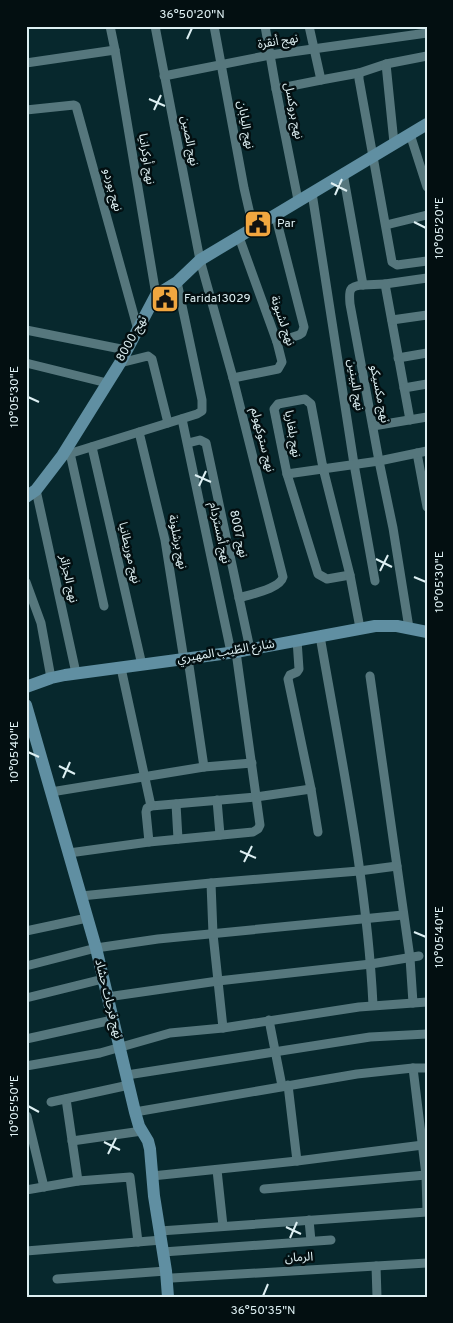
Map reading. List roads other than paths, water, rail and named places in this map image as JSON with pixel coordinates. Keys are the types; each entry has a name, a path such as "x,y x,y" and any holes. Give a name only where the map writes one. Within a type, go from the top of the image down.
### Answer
{"street":[{"name":"نهج أوكرانيا","path":"110,26 156,295"},
{"name":"نهج الصين","path":"155,26 200,260"},
{"name":"نهج اليابان","path":"214,26 253,227"},
{"name":"نهج بروكسل","path":"265,26 298,200"},
{"path":"309,26 322,80"},
{"name":"نهج أنقرة","path":"164,76 270,55 427,33"},
{"path":"26,63 115,50"},
{"path":"276,89 427,56"},
{"path":"386,64 394,143"},
{"path":"359,72 359,83 392,262 397,265 427,261"},
{"name":"نهج بوردو","path":"26,110 54,106 76,106 138,330"},
{"path":"156,295 177,282 200,260 427,124"},
{"path":"410,134 427,187"},
{"path":"343,173 363,285 427,278"},
{"name":"نهج البينين","path":"312,193 354,464 375,581"},
{"path":"275,214 304,327 299,335 277,342"},
{"path":"386,225 427,215"},
{"name":"نهج لشبونة","path":"233,378 278,369 282,362 277,342 239,237"},
{"name":"نهج ستوكهولم","path":"200,260 233,378 284,577 277,586 239,598"},
{"path":"104,606 66,455 200,413 202,407 177,282"},
{"path":"385,284 410,420"},
{"name":"نهج مكسيكو","path":"363,285 355,285 350,293 358,353 393,528 409,628"},
{"name":"نهج 8000","path":"31,494 66,455 106,383 120,363 156,295"},
{"path":"392,320 427,315"},
{"path":"26,330 126,350"},
{"path":"398,358 427,353"},
{"path":"120,363 148,356 152,359 168,423"},
{"path":"26,363 106,383"},
{"path":"404,388 427,384"},
{"name":"نهج بلغاريا","path":"360,628 350,575 323,468 311,404 306,399 278,404 274,408 286,474 323,468 379,461 422,452"},
{"path":"373,426 427,417"},
{"name":"نهج أمستردام","path":"182,419 234,652 260,825 253,832 220,835"},
{"name":"نهج برشلونة","path":"139,432 165,540 204,767"},
{"name":"نهج 8007","path":"188,443 200,440 206,443 250,649"},
{"name":"نهج موريطانيا","path":"92,447 142,665"},
{"path":"422,452 427,507"},
{"path":"286,474 318,574 327,579 350,575"},
{"name":"نهج الجزائر","path":"31,494 76,673"},
{"path":"26,582 40,619 51,678"},
{"name":"شارع الطّيب المهيري","path":"26,687 51,678 76,673 234,652 360,628 387,625 427,632"},
{"path":"320,636 366,919 373,1005"},
{"path":"297,640 299,669 290,675 288,679 318,832"},
{"path":"121,668 151,806"},
{"path":"370,676 410,958 413,1003"},
{"name":"نهج فرحات حشاد","path":"26,705 96,948 135,1112 149,1145 156,1215 168,1277 168,1297"},
{"path":"51,792 204,767 252,763"},
{"path":"150,842 146,812 147,808 151,806 256,797 311,789"},
{"path":"69,853 220,835 217,800"},
{"path":"176,804 178,839"},
{"path":"81,896 211,883 359,872 397,866"},
{"path":"211,883 213,934 224,1028"},
{"path":"26,966 96,948 158,939 403,915"},
{"path":"26,931 87,918"},
{"path":"107,996 218,981 371,964 419,956"},
{"path":"26,998 103,979"},
{"path":"26,1066 86,1056 170,1033 224,1028 373,1005 427,1002"},
{"path":"26,1039 112,1020"},
{"path":"269,1020 285,1086 296,1161"},
{"path":"51,1102 128,1080 275,1051 370,1037 427,1034"},
{"path":"162,1241 223,1226 427,1212 426,1175 413,1068"},
{"path":"135,1112 357,1074 427,1068"},
{"path":"66,1099 78,1181"},
{"path":"27,1116 44,1188"},
{"path":"72,1141 142,1131"},
{"path":"152,1176 423,1145"},
{"path":"217,1170 223,1226"},
{"path":"264,1189 426,1175"},
{"path":"26,1190 78,1181 126,1176 131,1178 138,1242"},
{"path":"309,1220 311,1242"},
{"path":"26,1251 162,1241 311,1242 331,1240"},
{"name":"الرمان","path":"57,1279 168,1277 427,1263"},
{"path":"376,1266 377,1297"}],"place":[{"name":"Par","path":"258,224"},
{"name":"Farida13029","path":"165,299"}]}
